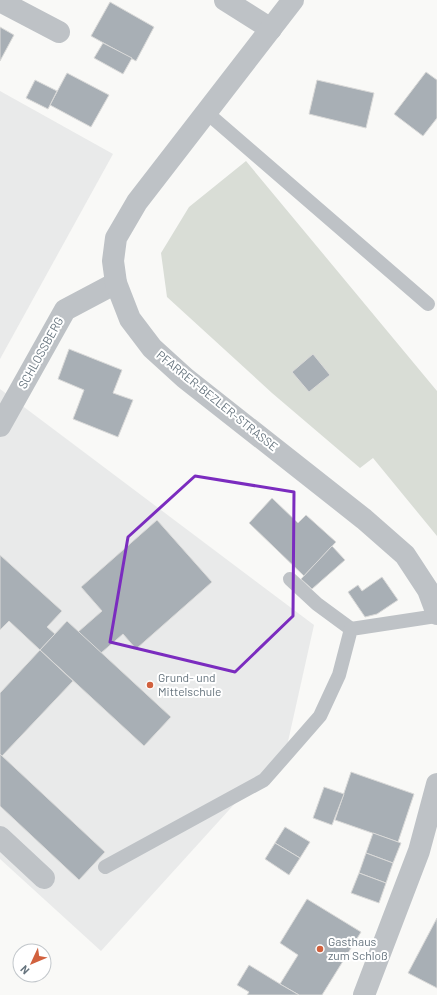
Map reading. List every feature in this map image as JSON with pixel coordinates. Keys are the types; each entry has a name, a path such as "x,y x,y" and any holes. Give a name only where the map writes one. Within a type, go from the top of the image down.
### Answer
{"street":[{"path":"226,0 271,29"},
{"name":"PFARRER-BEZLER-STRASSE","path":"293,0 138,202 116,238 113,260 116,283 130,319 152,348 186,378 364,519 405,555 428,590 437,615"},
{"path":"0,1 59,32"},
{"name":"SCHLOSSBERG","path":"0,426 65,310 116,283"},
{"path":"364,995 419,851 437,784"},
{"path":"0,837 44,878"}],"lane":[{"path":"206,112 428,304"},
{"path":"290,579 317,604 351,629 437,615"},
{"path":"106,867 264,780 320,716 340,675 351,629"}],"highlighted area":[{"path":"195,476 294,492 293,616 235,672 110,642 128,537"}],"shaded area":[{"path":"0,91 113,154 0,359"},
{"path":"246,161 437,391 437,536 373,458 360,468 272,393 167,297 161,253 189,207"},
{"name":"Grund- und Mittelschule","path":"0,389 314,625 287,746 101,951 0,859"}],"building":[{"path":"110,2 154,27 136,61 91,36"},
{"path":"0,27 14,35 0,61"},
{"path":"103,43 132,58 123,74 94,58"},
{"path":"426,72 437,80 437,118 423,136 394,114"},
{"path":"67,73 109,95 91,127 50,105"},
{"path":"35,80 57,91 48,109 26,98"},
{"path":"317,80 374,93 366,128 309,114"},
{"path":"69,349 122,370 113,393 133,400 118,437 73,419 84,390 58,379"},
{"path":"313,354 330,375 309,392 292,372"},
{"path":"272,498 298,523 306,515 336,542 304,576 249,523"},
{"path":"157,520 212,582 136,649 123,634 101,653 78,632 102,611 81,587"},
{"path":"332,546 345,560 312,589 301,579"},
{"path":"0,555 62,611 47,627 55,634 40,650 9,621 0,630"},
{"path":"382,577 398,600 377,614 365,617 348,592 358,585 362,591"},
{"path":"67,621 171,717 144,746 40,650"},
{"path":"40,650 73,681 2,756 0,754 0,693"},
{"path":"0,754 105,852 79,880 0,806"},
{"path":"351,772 414,794 398,842 335,820"},
{"path":"324,787 344,794 332,825 313,818"},
{"path":"285,827 310,842 300,858 275,843"},
{"path":"373,833 401,843 393,863 366,853"},
{"path":"275,843 300,858 289,875 265,859"},
{"path":"366,853 393,863 386,883 359,873"},
{"path":"359,873 386,883 379,903 351,893"},
{"name":"Gasthaus zum Schloß","path":"307,899 361,932 322,995 299,995 280,984 298,955 280,943"},
{"path":"437,918 437,988 408,973"},
{"path":"249,965 299,995 247,995 249,992 237,985"}],"place":[{"name":"Grund- und Mittelschule","path":"150,685"},
{"name":"Gasthaus zum Schloß","path":"320,949"}]}
